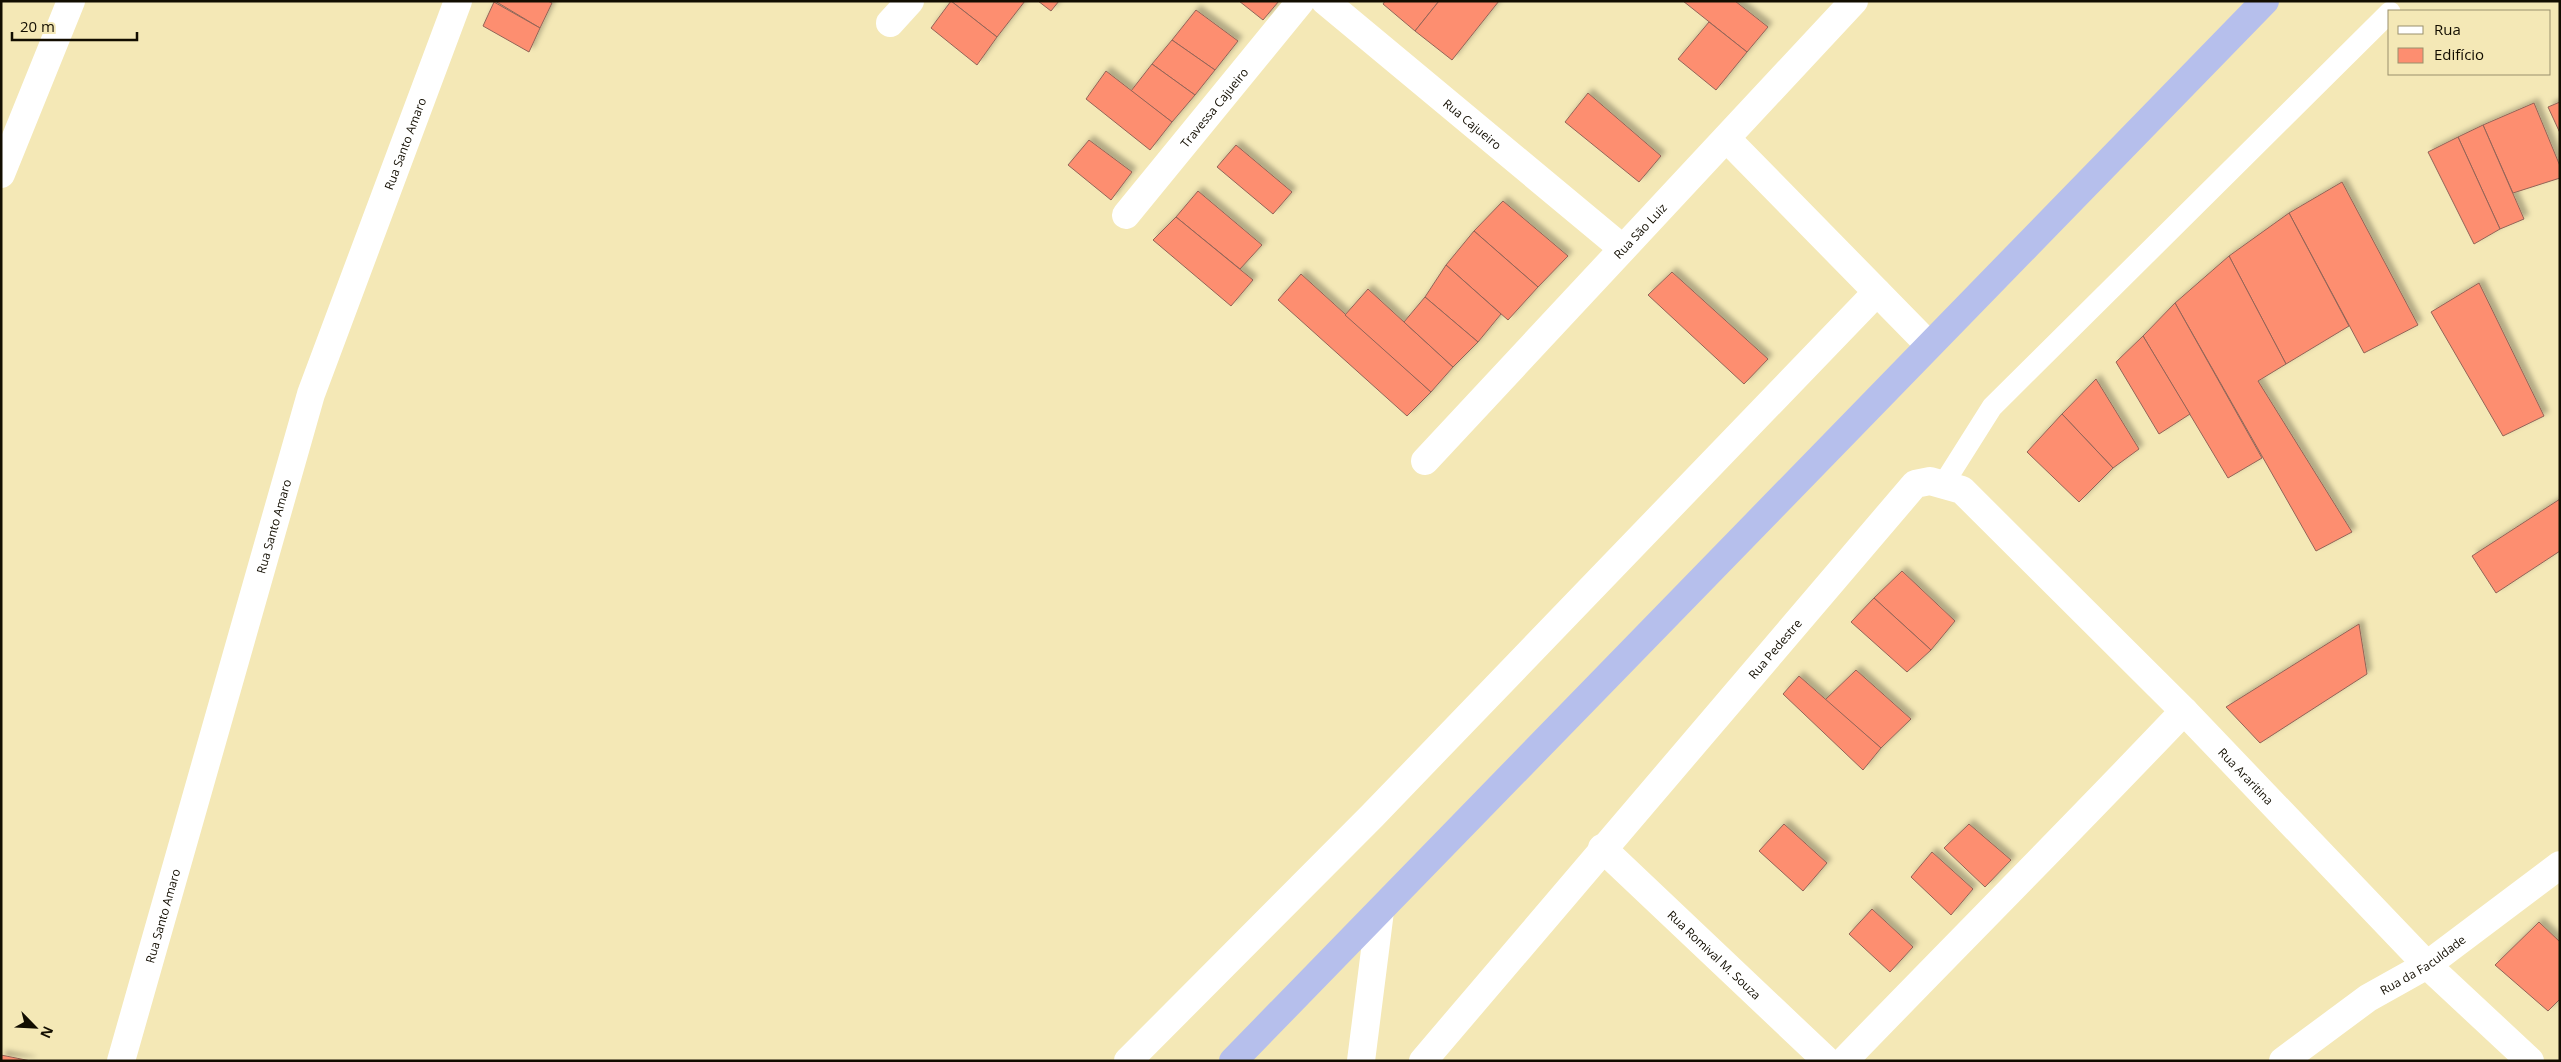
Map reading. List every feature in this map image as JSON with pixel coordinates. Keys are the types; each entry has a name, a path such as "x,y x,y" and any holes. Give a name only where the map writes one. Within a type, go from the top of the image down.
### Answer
{"highway":[{"path":"1233,1061 2266,1"}],"street":[{"path":"1,174 71,1"},
{"name":"Rua Santo Amaro","path":"121,1061 311,394 458,1"},
{"path":"890,23 910,1"},
{"name":"Travessa Cajueiro","path":"1126,215 1301,1"},
{"name":"Rua Cajueiro","path":"1325,1 1622,248"},
{"name":"Rua São Luiz","path":"1425,461 1854,1"},
{"path":"1726,140 1929,345"},
{"path":"1128,1061 1372,816 1877,292"},
{"name":"Rua Pedestre","path":"1423,1061 1602,848 1915,484 1930,481 1953,486"},
{"name":"Rua Araritina","path":"1953,486 2184,710 2427,965 2530,1061"},
{"path":"1844,1061 2025,874 2071,830 2184,710"},
{"name":"Rua Romival M. Souza","path":"1602,848 1827,1061"},
{"name":"Rua da Faculdade","path":"2282,1061 2368,998 2427,965 2560,866"},
{"path":"1361,1061 1380,911"}],"lane":[{"path":"1953,486 1992,406 2388,14"}],"building":[{"path":"495,1 548,1 552,3 540,28"},
{"path":"951,1 1025,1 997,37"},
{"path":"951,1 997,37 977,65 931,28"},
{"path":"1038,1 1059,1 1051,11"},
{"path":"1239,1 1279,1 1263,20"},
{"path":"1385,1 1439,1 1415,31 1383,4"},
{"path":"1439,1 1499,1 1452,60 1415,31"},
{"path":"1683,1 1735,1 1768,27 1747,52"},
{"path":"494,2 540,28 529,52 483,26"},
{"path":"1196,10 1238,41 1215,70 1172,40"},
{"path":"1709,22 1747,52 1716,90 1678,59"},
{"path":"1172,40 1215,70 1195,95 1152,64"},
{"path":"1152,64 1195,95 1172,122 1131,91"},
{"path":"1106,71 1172,122 1150,150 1086,99"},
{"path":"1588,93 1661,156 1639,182 1565,122"},
{"path":"2560,102 2560,133 2548,107"},
{"path":"2534,103 2560,166 2560,178 2513,193 2483,125"},
{"path":"2483,125 2524,219 2500,229 2458,137"},
{"path":"2458,137 2500,229 2474,244 2428,152"},
{"path":"1089,140 1132,172 1111,200 1068,165"},
{"path":"1236,145 1292,192 1273,214 1217,167"},
{"path":"2342,182 2418,325 2364,353 2289,213"},
{"path":"1198,191 1262,245 1240,269 1176,217"},
{"path":"1503,201 1568,256 1538,287 1474,231"},
{"path":"2289,213 2349,326 2286,364 2229,256"},
{"path":"1176,217 1253,280 1231,306 1153,240"},
{"path":"1474,231 1538,287 1508,320 1446,265"},
{"path":"2229,256 2286,364 2258,381 2352,532 2316,551 2175,303"},
{"path":"1446,265 1501,314 1478,342 1425,297"},
{"path":"1672,272 1768,359 1744,384 1648,295"},
{"path":"1301,274 1431,392 1407,416 1278,300"},
{"path":"2479,283 2544,416 2503,436 2431,312"},
{"path":"1368,289 1453,367 1431,392 1345,315"},
{"path":"1425,297 1478,342 1453,367 1404,322"},
{"path":"2175,303 2262,458 2228,478 2143,336"},
{"path":"2143,336 2190,414 2159,434 2116,362"},
{"path":"2096,379 2139,449 2113,468 2062,414"},
{"path":"2062,414 2113,468 2079,502 2027,452"},
{"path":"2560,499 2560,551 2496,593 2472,556"},
{"path":"1902,571 1955,621 1931,650 1874,598"},
{"path":"1874,598 1931,650 1907,672 1851,622"},
{"path":"2359,624 2367,674 2260,743 2226,707"},
{"path":"1856,670 1911,719 1881,748 1825,700"},
{"path":"1799,676 1881,748 1863,770 1783,694"},
{"path":"1784,824 1827,863 1803,891 1759,851"},
{"path":"1969,824 2011,860 1985,887 1944,848"},
{"path":"1932,852 1973,889 1951,915 1911,877"},
{"path":"1872,909 1913,947 1890,972 1849,934"},
{"path":"2539,922 2560,942 2560,999 2548,1011 2495,965"},
{"path":"1,1055 31,1061 1,1061"}]}
